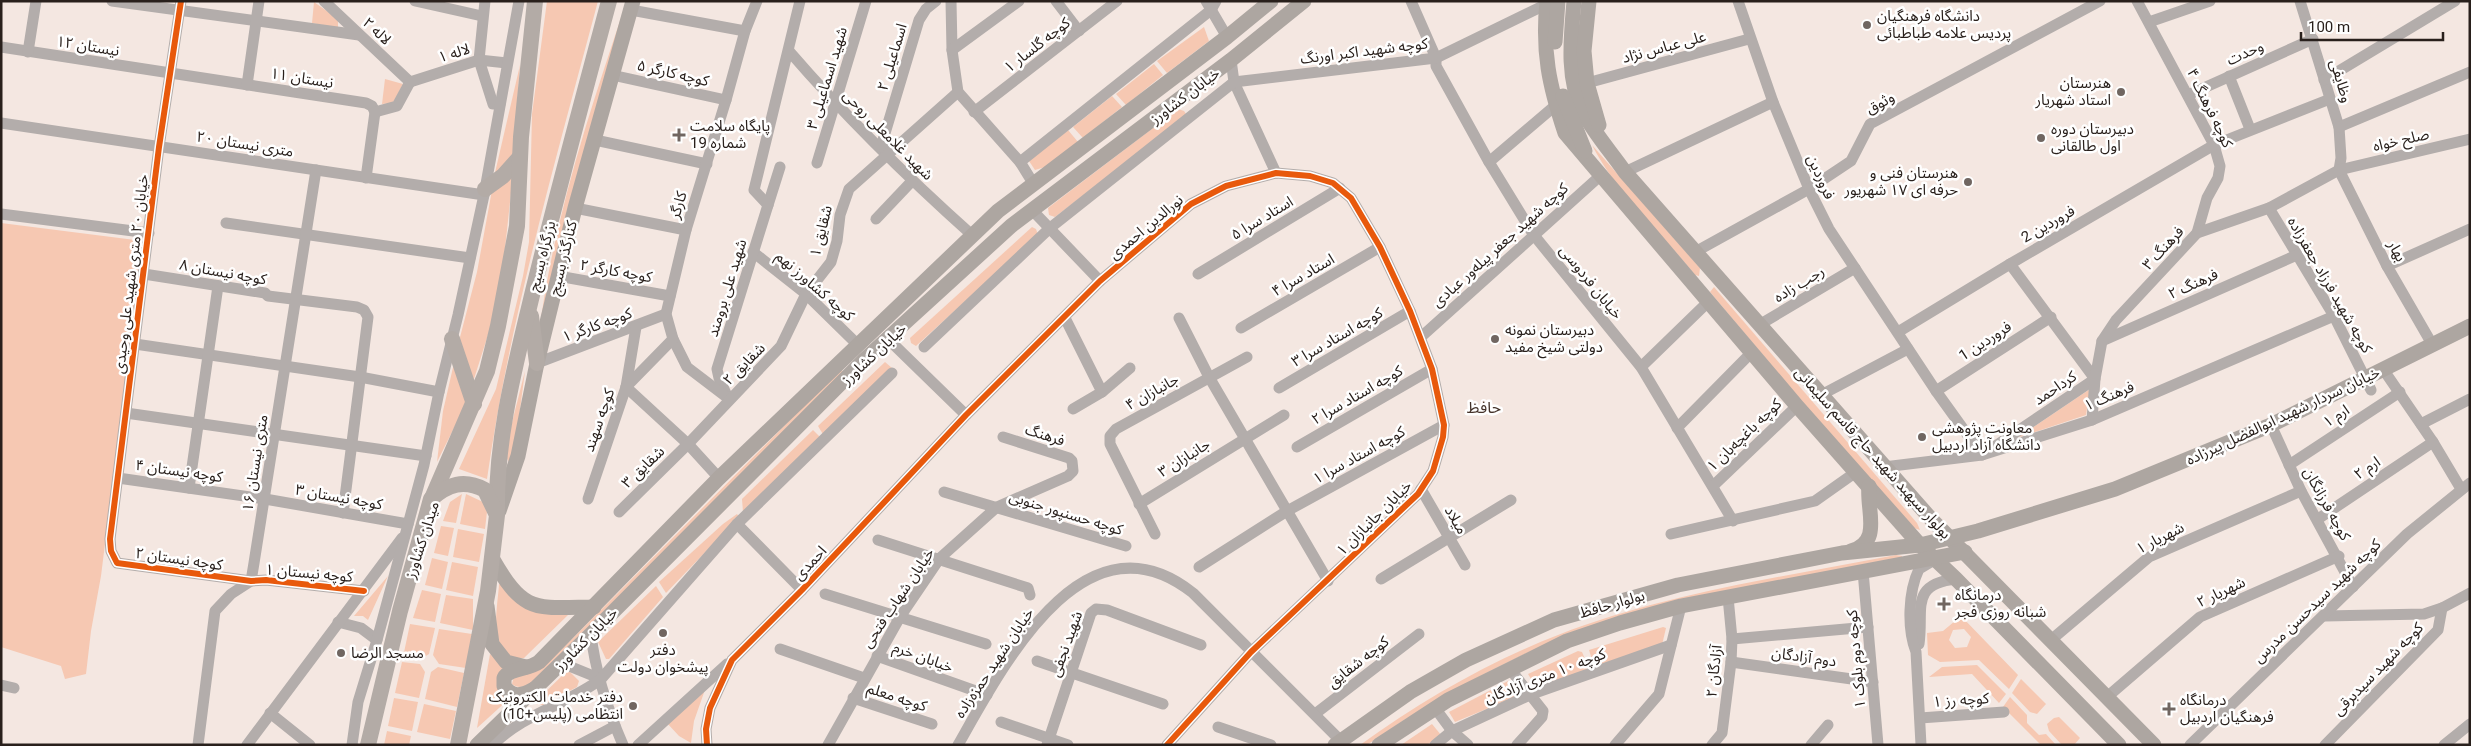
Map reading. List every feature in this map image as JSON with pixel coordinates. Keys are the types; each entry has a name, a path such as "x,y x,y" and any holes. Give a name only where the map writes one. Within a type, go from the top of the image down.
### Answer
{"highway":[{"name":"بزرگراه بسیج","path":"431,499 487,371 518,226 520,156 535,1"},
{"name":"بزرگراه بسیج","path":"498,515 497,474 504,420 530,304 609,1"},
{"path":"485,192 503,176 520,156"},
{"path":"530,304 537,363"},
{"path":"452,339 474,404"},
{"name":"میدان کشاورز","path":"368,745 400,611 431,499 444,488 453,485 476,485 486,490 498,515"},
{"path":"458,745 487,598 498,515"}],"main road":[{"name":"خیابان کشاورز","path":"530,668 594,606 719,478 998,211 1228,38 1271,1"},
{"name":"خیابان کشاورز","path":"477,745 857,368 1011,226 1231,60 1304,1"},
{"path":"1574,1 1571,56 1576,112 1588,162"},
{"path":"1589,1 1584,51 1587,83 1592,105 1607,148"},
{"path":"1551,2 1557,78 1576,112 1607,148"},
{"name":"بولوار سپهبد شهید حاج قاسم سلیمانی","path":"1551,2 1545,51 1549,83 1565,133 1796,406 1920,545 2120,745"},
{"name":"کنارگذر بسیج","path":"498,515 518,456 537,363 575,208 632,6"},
{"name":"بولوار سپهبد شهید حاج قاسم سلیمانی","path":"1607,148 1625,172 1884,467 1949,537 2154,745"},
{"path":"998,211 1011,226"},
{"path":"1696,286 1712,272"},
{"name":"خیابان سردار شهید ابوالفضل پیرزاده","path":"1920,545 1978,531 2115,489 2273,430 2368,384 2383,369 2470,326"},
{"path":"1842,554 1864,545 1870,534 1872,523 1867,499 1869,486"},
{"name":"بولوار حافظ","path":"1338,743 1410,692 1484,652 1554,620 1678,585 1842,554 1920,545"},
{"name":"بولوار حافظ","path":"1379,745 1435,708 1567,641 1681,606 1965,552"},
{"path":"492,558 514,593 527,602 541,607 594,606"},
{"path":"487,598 492,644 506,662 530,668"},
{"path":"530,668 506,674 504,686 511,694 517,696 536,688"},
{"path":"2105,695 2090,689 2086,697 2117,730 2120,745"}],"street":[{"path":"28,52 36,1"},
{"path":"112,1 180,6 256,22 359,35"},
{"path":"247,85 259,1"},
{"name":"لاله ۲","path":"324,1 410,82"},
{"path":"415,1 482,16"},
{"path":"485,1 479,60 493,104 500,104"},
{"path":"352,745 358,702 377,640 425,460 485,192 519,1"},
{"name":"کارگر","path":"729,399 687,367 673,339 666,314 686,230 745,31 757,1"},
{"path":"768,205 754,190 800,1"},
{"name":"شهید اسماعیلی ۳","path":"817,163 866,1"},
{"name":"اسماعیلی ۲","path":"887,156 883,140 915,32 919,20 926,9 936,1"},
{"path":"950,1 952,50 958,92 1020,162 1033,183"},
{"path":"952,50 1019,1"},
{"path":"1056,1 1079,31"},
{"name":"کوچه گلسار ۱","path":"974,112 1118,1"},
{"name":"خیابان فردوسی","path":"1411,1 1436,58 1436,66 1489,162 1533,234 1641,367 1733,520"},
{"name":"فروردین","path":"1738,1 1749,39 1773,102 1809,189 1829,229 1936,391 1982,455"},
{"name":"وثوق","path":"1695,252 1809,189 1851,161 1870,124 2100,1"},
{"name":"کوچه فرهنگ ۴","path":"2137,1 2214,145 2220,166 2218,178 2207,198 2197,233"},
{"path":"2149,22 2210,1"},
{"name":"وظایفی","path":"2300,1 2339,127 2341,158 2339,170"},
{"path":"2324,80 2455,1"},
{"name":"کوچه شهید اکبر اورنگ","path":"1234,82 1436,58 1551,2"},
{"path":"1020,162 1211,4 1228,38"},
{"name":"خیابان ۲۰ متری شهید علی وحیدی","path":"111,551 118,478 150,233 159,146 180,6"},
{"path":"632,6 745,31"},
{"name":"علی عباس نژاد","path":"1587,83 1749,39"},
{"name":"وحدت","path":"2188,95 2313,39"},
{"name":"نیستان ۱۲","path":"1,48 170,74"},
{"name":"شهید غلامعلی روحی","path":"789,51 835,104 912,181 972,235"},
{"name":"لاله ۱","path":"410,82 479,60 508,63"},
{"path":"1231,60 1234,82 1276,173"},
{"path":"2339,127 2470,72"},
{"name":"نیستان ۱۱","path":"170,74 366,103 372,106 375,112"},
{"name":"کوچه کارگر ۵","path":"612,75 726,100"},
{"path":"2229,76 2250,129"},
{"path":"366,178 375,112 397,106 410,82"},
{"path":"924,347 1050,228 1234,82"},
{"name":"شقایق ۱","path":"806,294 831,262 837,241 840,215 849,189 958,92"},
{"name":"فروردین 2","path":"1898,332 2214,145 2250,129 2330,99"},
{"path":"1625,172 1773,102"},
{"path":"1489,162 1556,105"},
{"name":"۲۰ متری نیستان","path":"1,123 366,178 485,192"},
{"name":"صلح خواه","path":"2339,170 2470,139"},
{"path":"594,140 707,164"},
{"name":"شهید علی برومند","path":"729,399 717,369 780,167"},
{"name":"۱۶ متری نیستان","path":"251,581 316,170"},
{"name":"فرهنگ ۳","path":"2092,420 2095,379 2102,341 2116,320 2197,233 2269,208 2339,170"},
{"name":"بهار","path":"2339,170 2387,266 2432,344"},
{"name":"نورالدین احمدی","path":"966,415 1100,282 1191,204 1226,186 1276,173 1310,176 1340,188 1351,198 1380,247 1410,311"},
{"name":"کوچه شهید جعفر پیله‌ور عبادی","path":"1421,337 1533,234 1600,176"},
{"path":"876,219 912,181"},
{"name":"استاد سرا ۵","path":"1198,274 1340,188"},
{"path":"575,208 686,230"},
{"name":"کوچه شهید فرزاد جعفرزاده","path":"2269,208 2334,316 2368,384"},
{"path":"1033,210 1100,282"},
{"path":"1,214 150,233"},
{"path":"226,223 470,258"},
{"path":"2387,266 2470,229"},
{"name":"استاد سرا ۴","path":"1242,328 1380,247"},
{"name":"کوچه کشاورز نهم","path":"753,252 806,294 857,344"},
{"name":"فرهنگ ۲","path":"2102,341 2297,255"},
{"path":"2010,264 2095,379"},
{"name":"رجب زاده","path":"1759,325 1855,268"},
{"name":"کوچه نیستان ۸","path":"144,274 357,307 364,310 368,317 360,377"},
{"name":"کوچه کارگر ۲","path":"558,276 670,296"},
{"path":"189,488 218,286"},
{"name":"شقایق ۲","path":"688,444 729,399 774,356 786,337 806,294"},
{"path":"1641,367 1708,302"},
{"name":"خیابان جانبازان ۱","path":"1167,745 1251,652 1328,581 1421,489 1433,470 1443,437 1444,425 1432,369 1410,311"},
{"name":"کوچه استاد سرا ۳","path":"1279,388 1410,311"},
{"name":"کوچه کارگر ۱","path":"537,363 636,327 666,314"},
{"name":"فرهنگ ۱","path":"1884,467 1982,455 2092,420 2334,316"},
{"name":"فروردین 1","path":"1936,391 2050,317"},
{"path":"1065,318 1102,392"},
{"path":"1179,318 1209,377 1328,581"},
{"path":"636,327 626,387 688,444 719,478"},
{"name":"کوچه سهند","path":"588,499 626,387 673,339"},
{"path":"889,340 966,415"},
{"path":"135,344 360,377 439,392"},
{"path":"1821,395 1908,349"},
{"path":"1677,428 1752,352"},
{"name":"جانبازان ۴","path":"1140,504 1110,444 1110,436 1116,430 1247,357"},
{"path":"1073,409 1102,392 1130,368"},
{"name":"کوچه استاد سرا ۲","path":"1297,447 1432,369"},
{"path":"2383,369 2465,486"},
{"path":"493,745 539,713 586,690 600,679 737,524 892,374"},
{"path":"343,513 360,377"},
{"name":"کرداحمد","path":"1982,455 2095,379"},
{"name":"ارم ۱","path":"2289,465 2400,392"},
{"path":"2421,424 2470,399"},
{"name":"کوچه باغچه‌بان ١","path":"1713,486 1796,406"},
{"path":"126,413 352,445 425,460"},
{"name":"احمدی","path":"707,745 706,729 710,708 732,660 802,590 966,415"},
{"name":"جانبازان ۳","path":"1140,504 1245,437 1284,415"},
{"name":"کوچه استاد سرا ۱","path":"1199,567 1287,511 1444,425"},
{"name":"کوچه فرزانگان","path":"2273,430 2301,491 2339,556 2353,586"},
{"name":"فرهنگ","path":"1003,437 1069,458 1073,466"},
{"name":"ارم ۲","path":"2318,519 2433,442"},
{"name":"شقایق ۳","path":"619,512 688,444"},
{"name":"خیابان شهاب فتحی","path":"828,745 900,617 940,558 997,507 1068,476 1073,466"},
{"path":"1671,534 1815,501 1856,472"},
{"name":"کوچه نیستان ۴","path":"118,478 265,499"},
{"name":"کوچه شهید سیدحسن مدرس","path":"2190,745 2325,616 2407,534 2465,486"},
{"name":"میلاد","path":"1421,489 1465,566"},
{"name":"شهریار ۱","path":"2051,640 2149,557 2301,491"},
{"name":"کوچه حسنپور جنوبی","path":"944,492 1126,546"},
{"name":"کوچه نیستان ۳","path":"265,499 343,513 407,528"},
{"path":"1381,579 1511,500"},
{"path":"1140,504 1155,534"},
{"path":"737,524 802,590"},
{"path":"247,745 338,622 364,591 407,528"},
{"path":"878,540 940,558 1028,588 1030,595"},
{"name":"کوچه نیستان ۲","path":"111,551 117,563 251,581"},
{"name":"شهریار ۲","path":"2105,695 2200,617 2339,556"},
{"path":"1921,745 1916,652 1912,642 1911,600 1913,586 1919,570 1935,559"},
{"name":"خیابان شهید حمزه‌زاده","path":"958,745 987,695 1037,622 1048,610 1075,586 1110,570 1144,568 1158,571 1177,580 1208,607 1315,714 1338,743"},
{"name":"کوچه دوم بلوک ۱","path":"1863,571 1878,745"},
{"path":"1916,652 1920,642 1920,606 1926,590 1941,580 1956,579"},
{"name":"کوچه نیستان ۱","path":"251,581 266,580 364,591"},
{"path":"198,745 215,611 231,594 251,581"},
{"name":"کوچه شهید سیدبرقی","path":"2325,616 2424,614 2442,608 2470,593"},
{"path":"825,594 986,644"},
{"name":"آزادگان ۲","path":"1712,745 1722,733 1731,662 1732,640 1728,597"},
{"path":"1616,745 1659,694 1681,606"},
{"name":"کوچه شهید سیدبرقی","path":"2325,745 2438,630 2442,608"},
{"name":"شهید نجفی","path":"1049,742 1091,613 1096,609 1107,610 1201,646"},
{"path":"338,622 361,628 377,640"},
{"path":"1732,640 1868,627"},
{"path":"591,634 594,659 615,726 623,745"},
{"name":"کوچه شقایق","path":"1315,714 1419,634"},
{"name":"کوچه ۱۰ متری آزادگان","path":"1435,745 1452,731 1532,694 1671,645"},
{"path":"780,649 864,678"},
{"name":"خیابان خرم","path":"878,656 987,695"},
{"path":"638,745 732,660"},
{"path":"1037,661 1163,704"},
{"name":"دوم آزادگان","path":"1731,662 1874,682"},
{"path":"558,666 569,666 600,679"},
{"path":"1510,669 1532,694 1543,711 1542,717 1517,745"},
{"path":"1,685 14,688"},
{"name":"کوچه معلم","path":"853,698 932,724"},
{"path":"1435,708 1452,731 1468,745"},
{"name":"کوچه رز ۱","path":"1920,718 2004,712"},
{"path":"270,713 310,745"},
{"path":"1001,722 1049,742 1068,745"},
{"path":"2444,745 2470,724"},
{"path":"1813,744 1828,725"},
{"path":"579,745 615,726"},
{"path":"1218,727 1241,740 1271,745"}],"shaded area":[{"path":"547,1 598,1 550,179 521,298 508,358 487,479 459,469 496,389 523,276 529,242 532,114"},
{"path":"314,2 338,19 338,28 312,23"},
{"path":"625,6 538,342 544,299 561,214 572,172"},
{"path":"1204,27 1209,41 1167,73 1157,61"},
{"path":"1154,64 1163,75 1126,105 1116,94"},
{"path":"520,65 513,157 494,177"},
{"path":"385,79 403,84 393,103 382,104"},
{"path":"1112,96 1122,107 1083,138 1073,127"},
{"path":"1178,109 1186,114 1184,118 1055,217 1049,215 1048,208"},
{"path":"1068,130 1078,142 1045,167 1035,170 1029,161"},
{"path":"1592,145 1700,268 1699,276 1695,275 1627,196 1602,163"},
{"path":"513,174 504,258 494,316 473,382 459,341 477,272 492,190"},
{"path":"1,223 143,241 101,576 91,631 86,674 65,679 61,666 1,647"},
{"path":"1032,227 1036,229 1038,235 916,346 911,343 910,338"},
{"path":"1714,287 1917,523 1920,530 1914,528 1846,454 1710,292"},
{"path":"885,362 892,368 824,436 818,426"},
{"path":"454,363 467,397 461,414 437,462 443,411"},
{"path":"842,370 844,374 533,681 520,687 512,684 514,676 542,668"},
{"path":"525,371 514,456 511,465 504,454"},
{"path":"2090,389 2086,415 2017,438"},
{"path":"813,430 821,438 743,512 742,499"},
{"path":"462,494 456,523 443,521 450,502"},
{"path":"466,494 483,502 487,512 485,529 460,524"},
{"path":"737,514 739,517 666,593 659,582 723,524"},
{"path":"441,526 454,528 448,556 434,553"},
{"path":"458,529 484,534 479,562 453,557"},
{"path":"1896,555 1902,556 1902,558 1561,638 1485,673 1413,714 1367,745 1360,745 1431,698 1481,670 1506,657 1599,620 1683,597"},
{"path":"432,558 448,562 442,589 425,585"},
{"path":"452,562 478,567 473,596 446,590"},
{"path":"388,576 368,620 363,616 354,616"},
{"path":"499,584 568,615 524,658 512,657 504,652 499,643 496,632 496,619"},
{"path":"656,586 663,597 609,659 606,659 598,642"},
{"path":"422,590 441,594 435,622 413,618"},
{"path":"446,595 473,599 473,630 440,623"},
{"path":"1961,616 2018,675 2009,689 1979,660 1940,662 1928,655 1927,633 1943,631","holes":["1964,629 1971,637 1967,647 1955,648 1949,640 1953,630"]},
{"path":"410,624 435,628 429,654 421,659 403,657"},
{"path":"1663,627 1666,628 1662,645 1595,669 1589,650"},
{"path":"439,629 472,634 466,668 439,664 433,655"},
{"path":"1578,651 1582,652 1588,666 1586,671 1537,689 1528,674"},
{"path":"490,654 506,667 509,699 477,728"},
{"path":"402,662 420,664 425,672 419,698 395,693"},
{"path":"1977,665 2006,694 1999,703 1972,674 1929,677 1942,667"},
{"path":"438,667 464,673 457,707 425,699 431,672"},
{"path":"566,672 570,672 579,681 577,687 543,705 537,705 536,701"},
{"path":"2021,679 2046,704 2037,714 2030,712 2012,693"},
{"path":"1508,681 1518,696 1455,722 1449,712"},
{"path":"707,684 694,721 691,743 679,736 667,723"},
{"path":"2010,697 2027,715 2027,723 2039,735 2046,734 2056,745 2041,745 2003,707"},
{"path":"394,698 418,702 412,731 388,726"},
{"path":"424,704 456,711 450,739 417,732"},
{"path":"2059,717 2080,738 2074,745 2062,745 2049,731 2047,724 2054,718"},
{"path":"1432,724 1441,735 1427,745 1401,745"},
{"path":"387,731 411,736 409,745 384,745"}],"cycle path":[{"path":"181,1 159,147 110,539 111,551 117,563 251,581 266,580 364,591"},
{"path":"707,745 706,729 710,708 732,660 802,590 966,415 1100,281 1191,204 1226,186 1276,173 1310,176 1333,183 1351,198 1380,247 1410,311 1432,369 1444,425 1443,437 1433,471 1418,494 1251,652 1167,745"}],"place":[{"name":"دانشگاه فرهنگیان پردیس علامه طباطبائی","path":"1867,25"},
{"name":"هنرستان استاد شهریار","path":"2121,92"},
{"name":"پایگاه سلامت شماره 19","path":"679,135"},
{"name":"دبیرستان دوره اول طالقانی","path":"2041,138"},
{"name":"هنرستان فنی و حرفه ای ۱۷ شهریور","path":"1968,182"},
{"name":"دبیرستان نمونه دولتی شیخ مفید","path":"1495,339"},
{"name":"معاونت پژوهشی دانشگاه آزاد اردبیل","path":"1922,437"},
{"name":"درمانگاه شبانه روزی فجر","path":"1944,604"},
{"name":"دفتر پیشخوان دولت","path":"663,633"},
{"name":"مسجد الرضا","path":"341,653"},
{"name":"دفتر خدمات الکترونیک انتظامی (پلیس+10)","path":"633,706"},
{"name":"درمانگاه فرهنگیان اردبیل","path":"2169,709"}],"district":[{"name":"حافظ","path":"1484,407"}]}
